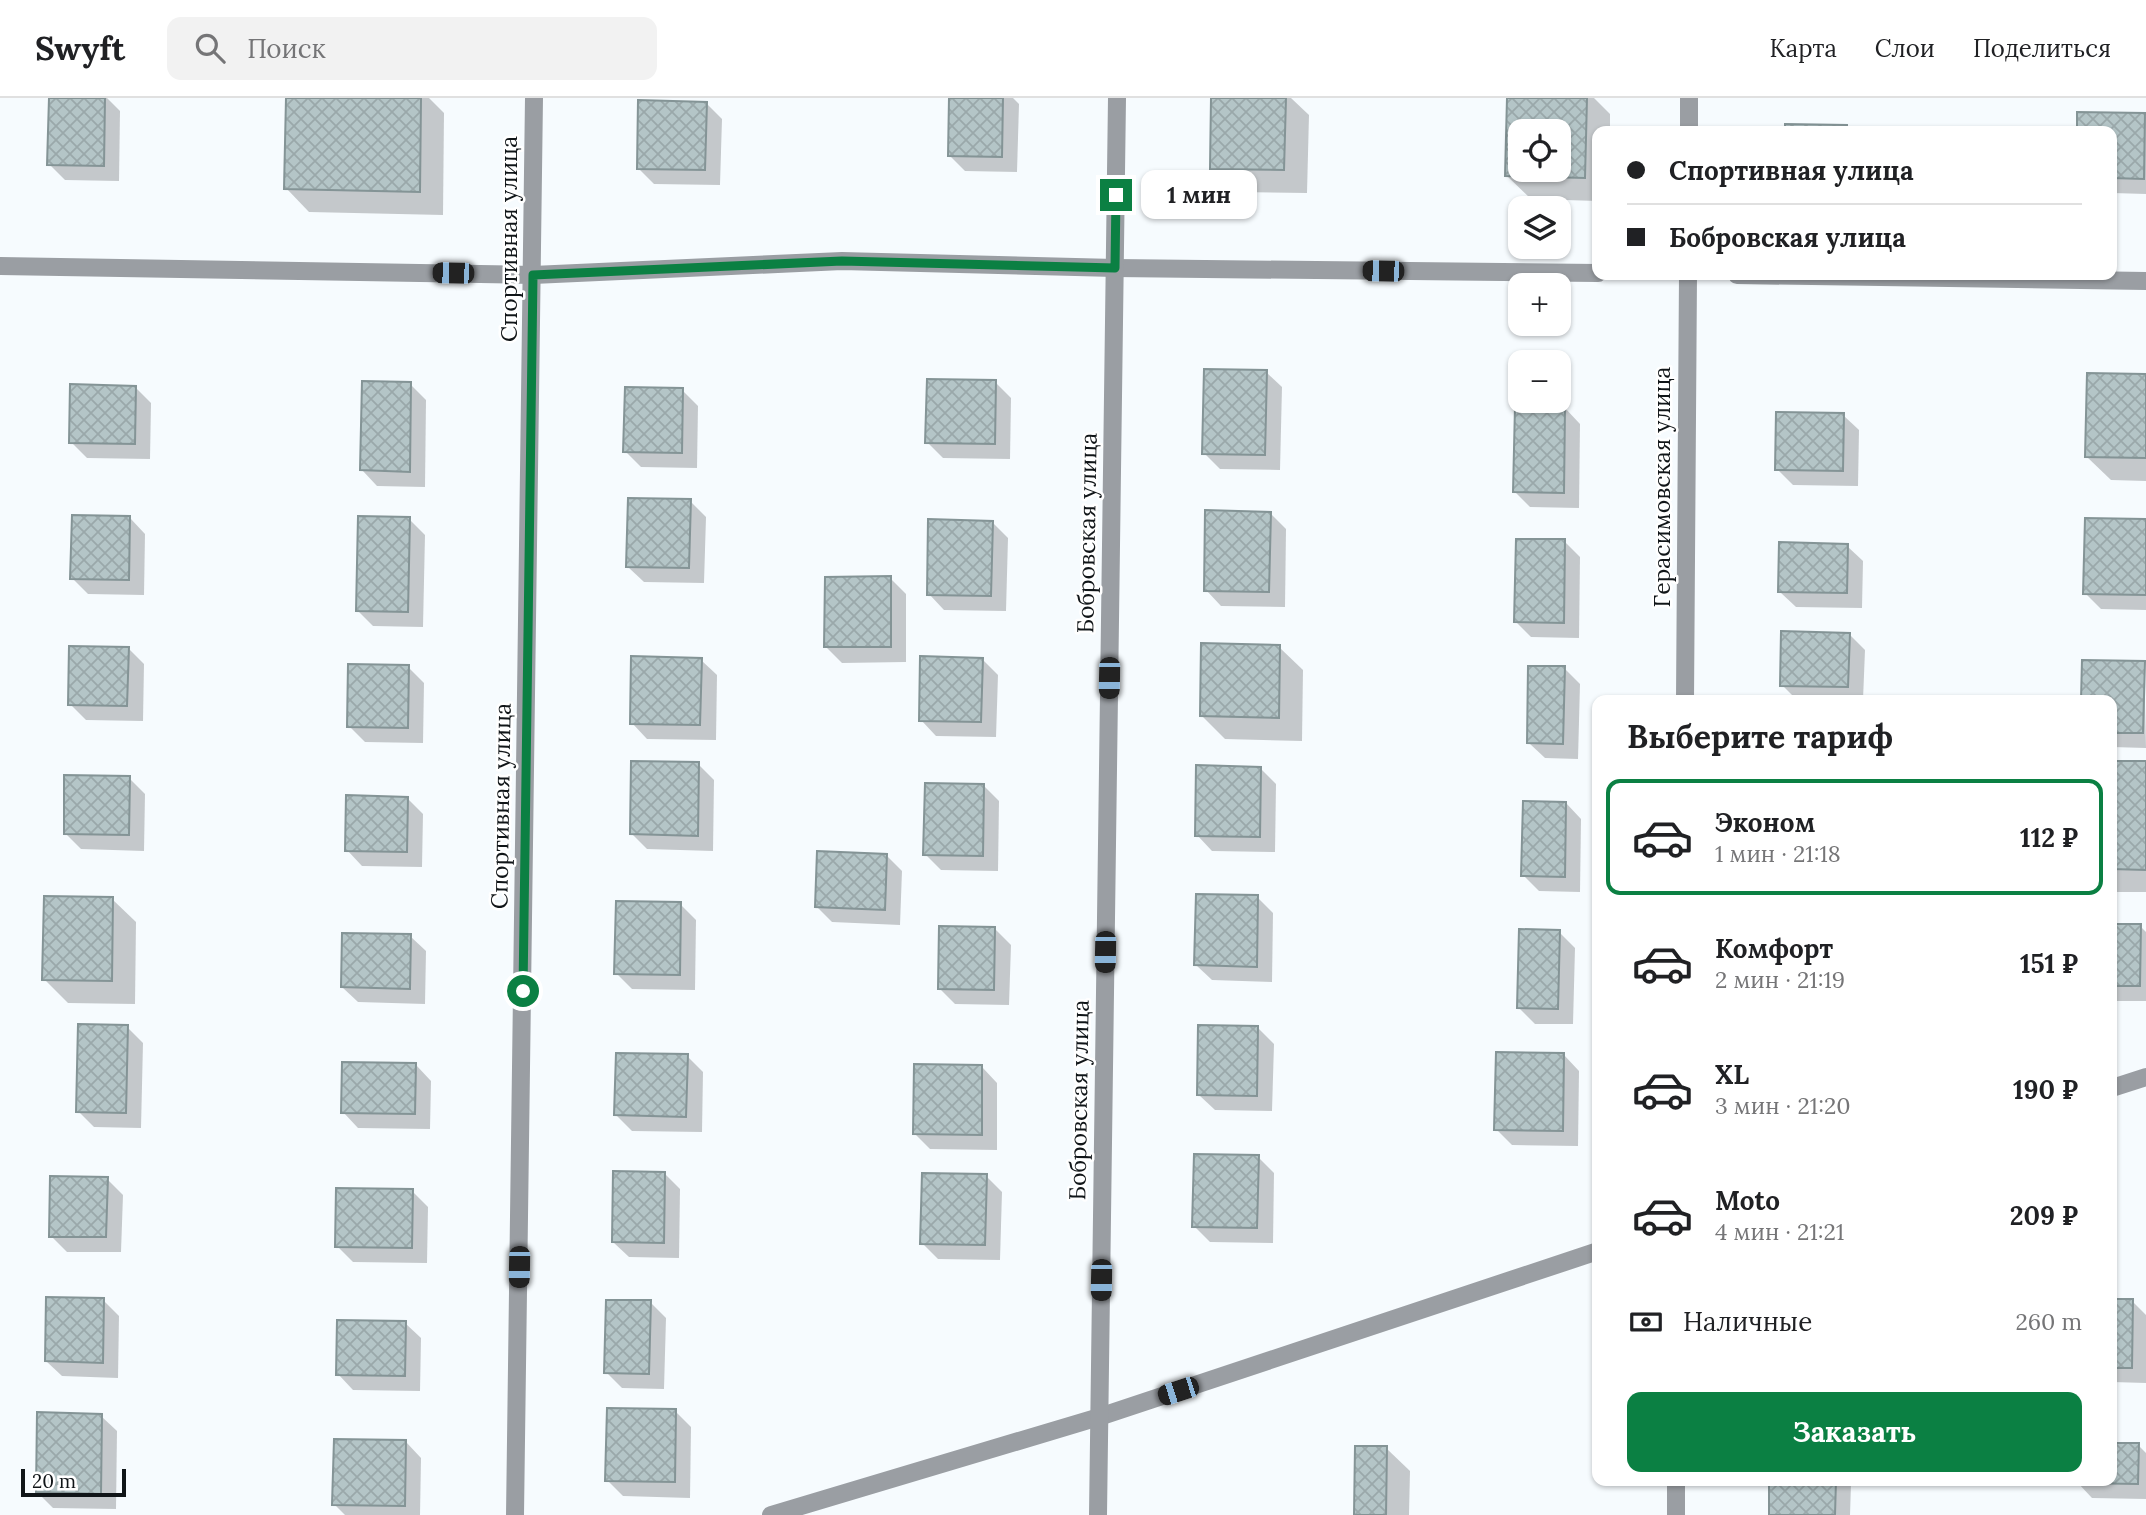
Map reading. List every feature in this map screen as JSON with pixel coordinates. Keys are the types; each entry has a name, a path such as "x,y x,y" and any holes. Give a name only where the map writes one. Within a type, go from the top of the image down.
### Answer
{"street":[{"name":"Спортивная улица","path":"515,1515 534,98"},
{"name":"Бобровская улица","path":"1098,1515 1117,98"},
{"path":"1689,98 1689,126"},
{"path":"0,266 533,275 842,261 1115,268 1592,273"},
{"name":"Герасимовская улица","path":"1685,695 1688,280"},
{"path":"2078,280 2146,281"},
{"path":"2117,1086 2146,1077"},
{"path":"771,1515 1099,1417 1592,1253"},
{"path":"1676,1486 1676,1515"}],"building":[{"path":"49,98 105,98 104,166 47,165"},
{"path":"286,98 421,98 420,192 284,189"},
{"path":"949,98 1003,98 1002,157 948,156"},
{"path":"1211,98 1286,98 1284,170 1210,169"},
{"path":"1507,98 1587,98 1585,178 1571,178 1571,119 1508,119 1508,176 1505,176"},
{"path":"638,100 707,102 705,170 637,169"},
{"path":"2077,112 2145,113 2144,179 2117,178 2117,126 2077,126"},
{"path":"1785,124 1847,125 1847,126"},
{"path":"1204,369 1267,370 1265,455 1202,454"},
{"path":"2087,373 2146,374 2146,458 2085,457"},
{"path":"927,379 996,380 995,444 925,443"},
{"path":"362,381 411,382 410,472 360,470"},
{"path":"70,384 136,386 135,444 69,443"},
{"path":"625,387 683,388 682,453 623,452"},
{"path":"1776,412 1844,413 1843,471 1775,470"},
{"path":"1515,413 1565,413 1564,493 1513,492"},
{"path":"628,498 691,499 689,568 626,567"},
{"path":"1205,510 1271,512 1269,592 1204,591"},
{"path":"72,515 130,516 129,580 70,579"},
{"path":"358,516 410,517 408,612 356,611"},
{"path":"2085,518 2146,519 2146,595 2083,594"},
{"path":"928,519 993,521 991,596 927,595"},
{"path":"1516,539 1565,539 1564,623 1514,622"},
{"path":"1779,542 1848,544 1847,593 1778,592"},
{"path":"891,576 891,647 824,647 825,577"},
{"path":"1781,631 1850,633 1848,687 1780,686"},
{"path":"1201,643 1280,645 1279,718 1200,716"},
{"path":"69,646 129,647 127,706 68,705"},
{"path":"631,656 702,658 700,725 630,724"},
{"path":"920,656 983,658 981,722 919,721"},
{"path":"2082,660 2145,661 2143,733 2117,733 2117,695 2081,695"},
{"path":"348,664 409,665 408,728 347,727"},
{"path":"1528,666 1565,666 1563,744 1527,743"},
{"path":"631,761 699,762 698,836 630,834"},
{"path":"2117,761 2146,761 2146,870 2117,869"},
{"path":"1196,765 1261,767 1260,837 1195,836"},
{"path":"64,775 130,776 129,835 64,834"},
{"path":"925,783 984,784 983,856 923,855"},
{"path":"346,795 408,797 407,852 345,851"},
{"path":"1523,801 1566,802 1565,877 1521,876"},
{"path":"817,851 887,854 885,910 815,907"},
{"path":"1196,894 1258,895 1257,967 1194,965"},
{"path":"44,896 113,897 112,981 42,980"},
{"path":"616,901 681,902 680,975 614,974"},
{"path":"2117,924 2141,924 2140,986 2117,986"},
{"path":"939,926 995,927 994,990 938,989"},
{"path":"1519,929 1560,930 1558,1009 1517,1008"},
{"path":"342,933 411,934 410,989 341,987"},
{"path":"78,1024 128,1025 126,1113 76,1112"},
{"path":"1198,1025 1258,1026 1257,1096 1197,1095"},
{"path":"1496,1052 1564,1053 1563,1131 1494,1130"},
{"path":"616,1053 688,1054 686,1117 614,1115"},
{"path":"342,1062 416,1063 415,1114 341,1113"},
{"path":"914,1064 982,1065 982,1135 913,1134"},
{"path":"1194,1154 1259,1155 1257,1228 1192,1227"},
{"path":"613,1171 665,1172 664,1243 612,1242"},
{"path":"922,1173 987,1174 985,1245 920,1244"},
{"path":"50,1176 108,1177 106,1237 49,1237"},
{"path":"336,1188 413,1189 412,1248 335,1247"},
{"path":"46,1297 104,1298 103,1363 45,1361"},
{"path":"2117,1299 2133,1299 2132,1368 2117,1368"},
{"path":"606,1300 651,1300 649,1374 604,1373"},
{"path":"337,1320 406,1321 405,1376 336,1375"},
{"path":"607,1408 676,1409 675,1482 605,1481"},
{"path":"37,1412 102,1414 101,1494 36,1492"},
{"path":"334,1439 406,1440 405,1506 332,1505"},
{"path":"2117,1443 2139,1443 2138,1484 2117,1484"},
{"path":"1355,1446 1387,1446 1386,1515 1354,1515"},
{"path":"1769,1486 1836,1486 1835,1515 1769,1515"}],"route":[{"path":"523,991 533,275 842,261 1115,268 1116,195"}]}
